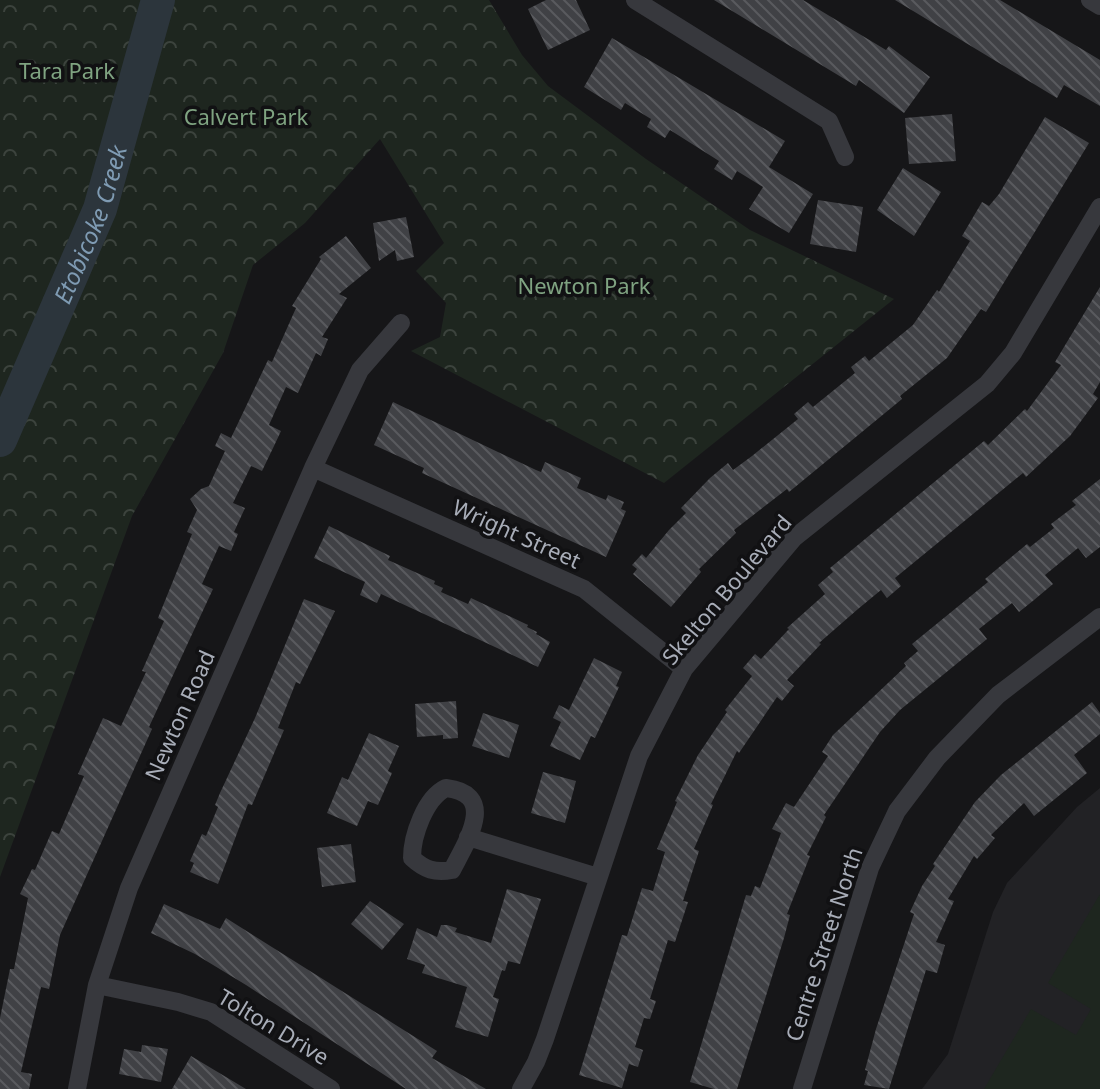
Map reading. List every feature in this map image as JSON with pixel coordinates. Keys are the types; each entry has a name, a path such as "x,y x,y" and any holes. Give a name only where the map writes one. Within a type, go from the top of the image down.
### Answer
{"street":[{"path":"635,0 829,121 845,157"},
{"path":"1090,0 1100,6"},
{"name":"Skelton Boulevard","path":"521,1089 545,1039 639,756 684,669 794,538 987,384 1013,353 1100,207"},
{"name":"Newton Road","path":"77,1089 97,985 129,888 313,468 360,370 401,323"},
{"name":"Wright Street","path":"313,468 584,589 684,669"},
{"name":"Centre Street North","path":"802,1089 870,868 897,811 937,758 998,695 1100,617"},
{"path":"446,788 459,789 472,797 476,809 468,837 452,870 438,873 421,867 412,858 412,842 435,793 446,788"},
{"path":"468,837 598,877"},
{"name":"Tolton Drive","path":"97,985 211,1012 331,1089"}],"shaded area":[{"path":"1100,788 1100,1089 922,1089 948,1054 993,912 1007,883 1077,807"}],"green space":[{"path":"0,0 489,0 522,55 548,86 646,159 750,230 894,299 664,483 411,351 440,337 446,303 416,271 444,243 380,139 305,223 253,265 223,353 132,516 0,877"},
{"path":"1100,894 1100,1089 984,1089 1031,1009 1076,1035 1091,1009 1048,983"}],"building":[{"path":"546,0 576,0 590,30 548,50 528,9"},
{"path":"714,0 803,0 886,50 889,46 930,77 904,113 859,80 856,86"},
{"path":"895,0 1000,0 1100,60 1100,106 1064,85 1057,98"},
{"path":"612,38 785,141 769,167 813,194 789,233 749,209 763,187 737,171 732,180 714,169 719,161 670,130 665,138 647,127 651,119 625,103 621,110 584,87"},
{"path":"952,114 956,161 909,164 905,118"},
{"path":"1045,117 1089,143 986,312 981,309 947,358 900,396 902,399 789,492 787,489 734,530 736,533 699,569 701,572 671,607 633,574 637,569 632,565 642,554 646,558 686,513 681,508 710,478 728,463 733,470 752,456 798,419 794,414 808,402 813,407 855,373 851,367 865,356 869,361 913,325 937,290 939,292 970,241 962,236 982,202 989,206 999,194"},
{"path":"903,168 941,192 914,236 877,210"},
{"path":"818,200 863,207 856,252 810,244"},
{"path":"406,217 414,257 397,261 395,250 379,261 373,223"},
{"path":"346,236 371,268 339,294 347,298 322,337 328,339 321,356 316,353 298,393 286,387 269,425 281,431 262,471 251,466 233,503 245,508 234,532 238,534 231,551 219,546 202,584 213,589 149,727 152,729 60,935 49,989 41,987 21,1072 32,1074 29,1089 0,1089 0,1018 10,969 14,969 28,898 20,894 32,869 35,870 52,831 59,834 84,776 78,774 103,718 121,726 146,672 142,671 164,621 158,618 192,534 187,532 197,510 190,499 209,486 225,451 215,446 221,433 231,438 268,360 272,362 296,308 292,306 321,259 319,257"},
{"path":"1100,287 1100,382 1093,394 1098,398 1070,436 1026,477 1023,473 895,578 901,586 887,598 881,590 858,609 819,643 787,680 794,686 782,701 777,697 739,753 737,751 711,804 694,849 699,851 683,901 688,902 675,942 668,940 650,999 656,1001 650,1019 644,1018 635,1047 643,1050 638,1067 629,1064 622,1088 579,1075 622,935 627,936 642,888 653,891 665,852 657,849 675,801 698,755 727,712 725,710 752,676 743,668 755,654 761,659 787,628 825,594 818,585 833,572 830,568 984,441 988,445 1025,409 1027,411 1061,365 1055,362"},
{"path":"393,402 536,470 541,472 545,462 581,478 577,488 606,500 608,495 624,502 621,509 626,511 606,557 422,473 424,468 374,445"},
{"path":"1100,479 1100,547 1086,558 1078,548 1045,575 1053,584 1034,600 1019,612 1012,603 979,629 987,639 900,710 880,732 824,815 826,817 807,855 810,856 787,914 790,915 784,938 737,1089 714,1089 690,1082 746,895 751,896 755,886 760,888 781,833 772,829 786,803 794,807 828,756 822,752 833,735 918,651 912,644 988,582 985,579 1027,544 1030,547 1054,528 1051,524 1076,505 1072,501"},
{"path":"329,526 390,556 388,560 435,581 434,584 443,588 441,592 468,604 471,598 528,625 550,642 538,667 381,594 377,603 360,595 365,582 314,558"},
{"path":"304,599 335,611 300,684 296,682 278,728 284,730 252,805 248,804 218,884 190,872 194,863 190,861 202,834 206,836 218,807 215,805"},
{"path":"594,658 622,672 616,686 619,687 595,738 591,736 580,760 550,746 561,722 553,718 559,705 569,710"},
{"path":"456,701 458,738 443,739 443,735 417,737 415,704"},
{"path":"1092,702 1100,713 1100,734 1074,755 1087,773 1034,816 1024,803 991,835 995,838 977,859 974,856 948,899 954,901 936,942 945,945 937,973 926,970 889,1089 864,1085 876,1029 914,914 910,912 935,866 933,864 975,802 1001,775"},
{"path":"483,713 519,725 509,758 472,746"},
{"path":"369,733 399,746 388,771 392,773 378,805 368,801 357,826 327,813 342,777 348,780"},
{"path":"543,772 576,781 565,823 531,813"},
{"path":"351,844 356,882 322,887 317,848"},
{"path":"507,889 541,899 520,964 508,961 505,971 502,970 493,997 499,999 488,1037 455,1027 467,987 422,973 425,965 407,959 417,928 437,937 441,925 447,925 457,928 455,932 491,943"},
{"path":"370,901 404,924 382,950 351,924"},
{"path":"164,904 220,929 226,918 437,1051 432,1058 486,1089 406,1089 246,985 195,954 151,933"},
{"path":"142,1045 168,1049 161,1082 119,1074 124,1049 141,1052"},
{"path":"191,1056 246,1089 172,1089"}],"waterway":[{"name":"Etobicoke Creek","path":"0,440 100,209 158,0"}],"park label":[{"name":"Tara Park","path":"67,70"},
{"name":"Calvert Park","path":"246,116"},
{"name":"Newton Park","path":"584,285"}]}
